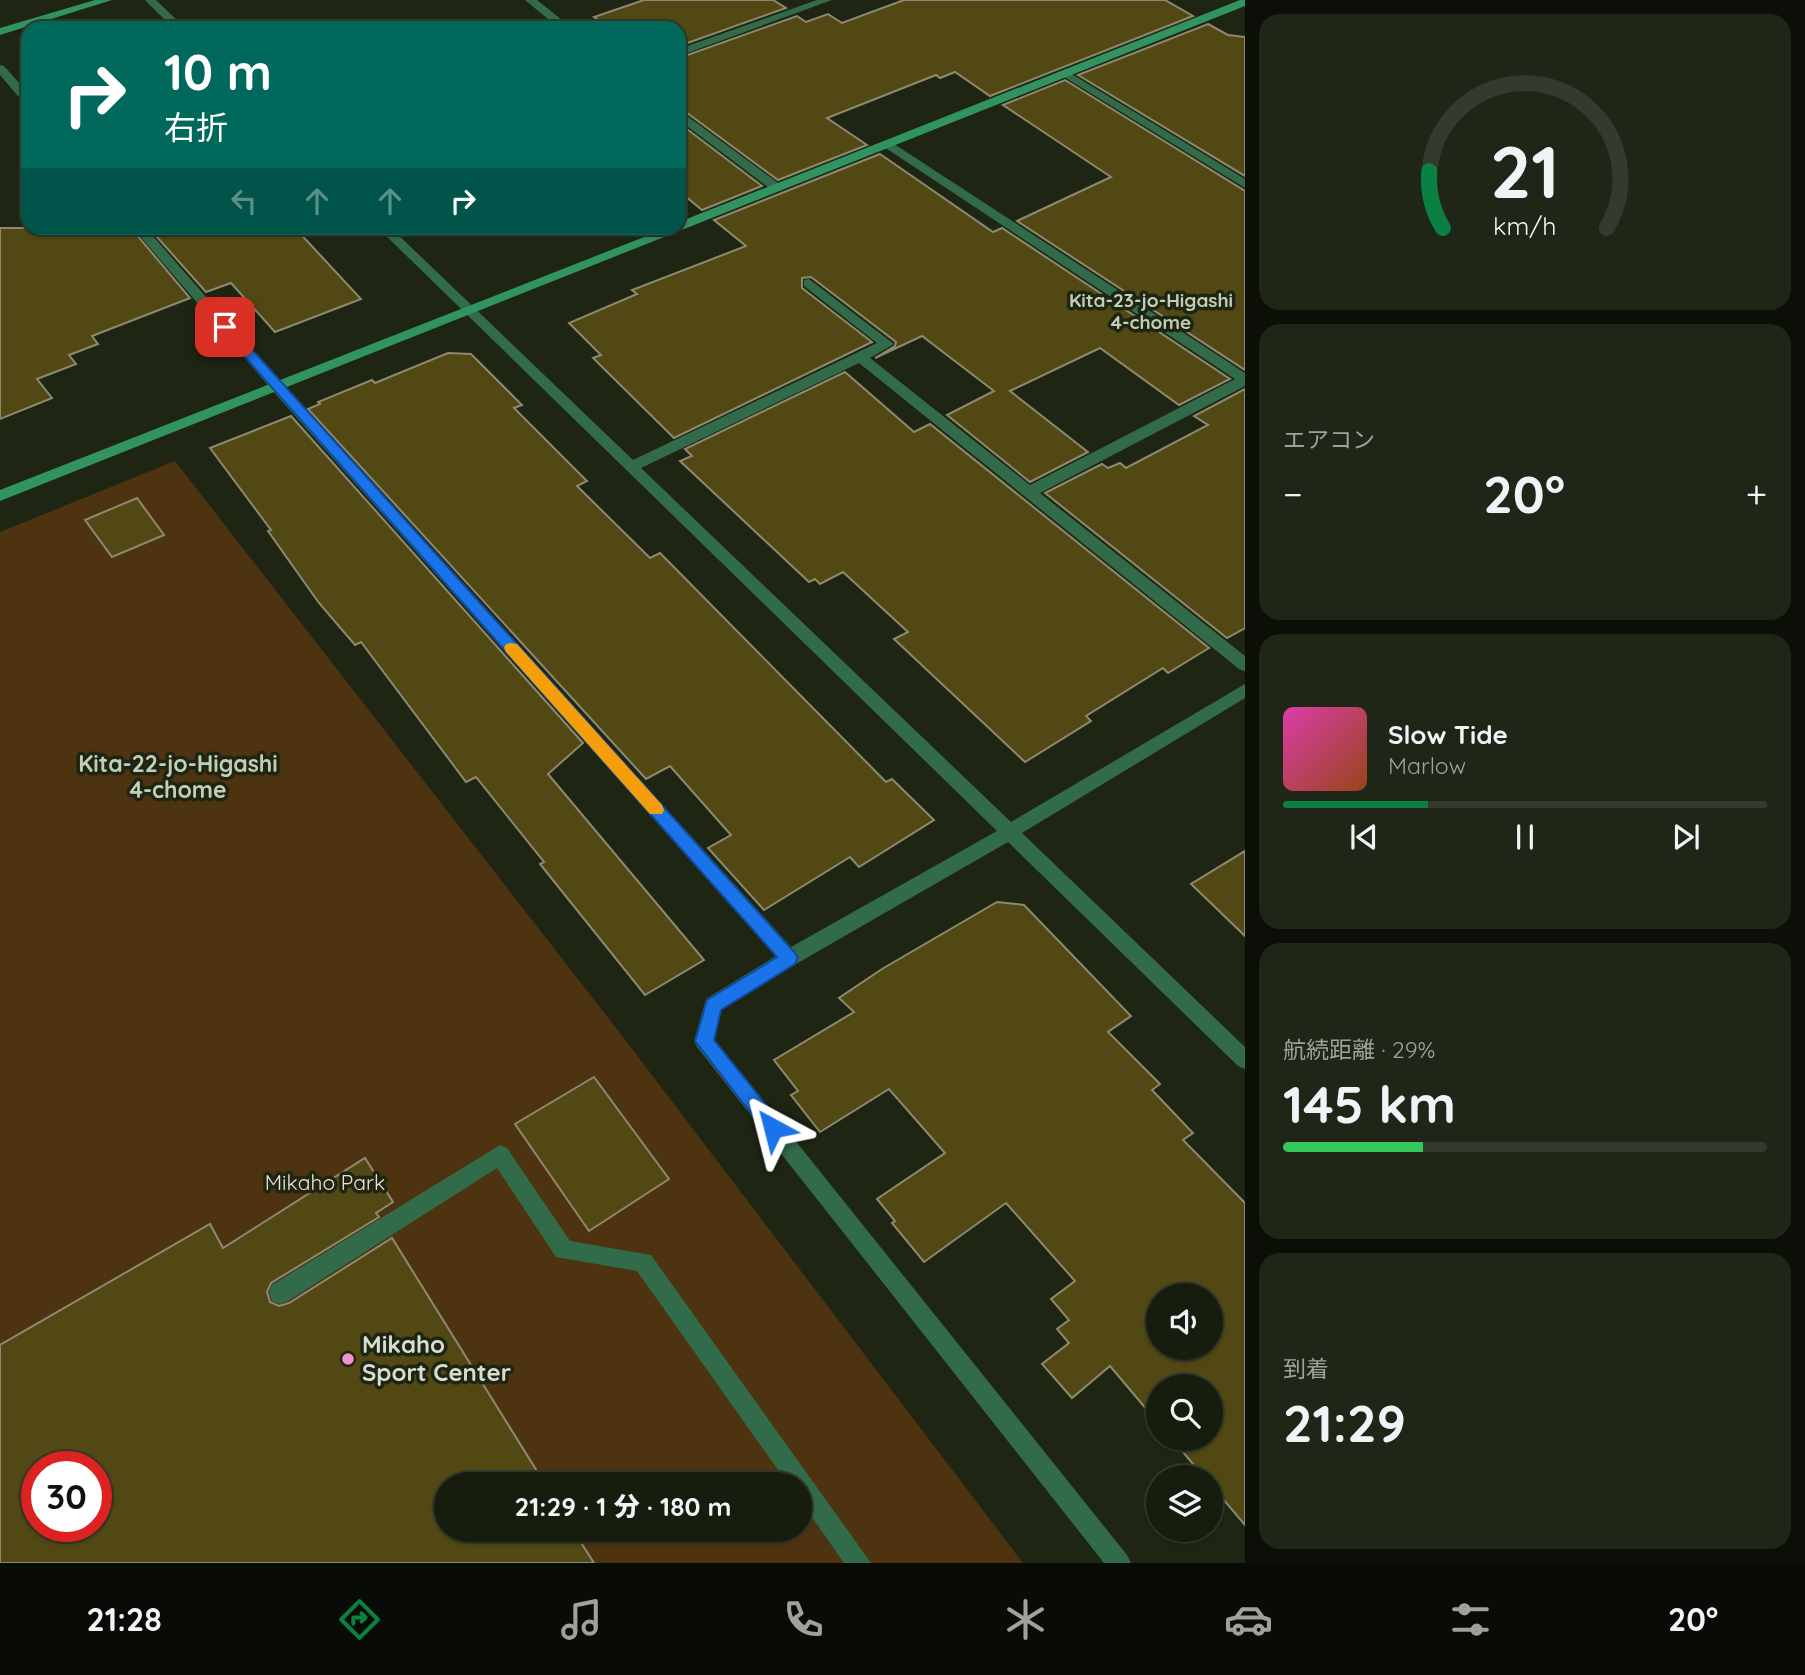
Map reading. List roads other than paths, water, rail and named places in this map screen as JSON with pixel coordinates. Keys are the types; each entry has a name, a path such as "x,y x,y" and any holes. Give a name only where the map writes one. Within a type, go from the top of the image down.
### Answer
{"street":[{"path":"37,21 107,0"},
{"path":"150,0 172,21"},
{"path":"530,0 557,21"},
{"path":"686,50 827,0"},
{"path":"686,224 1245,2"},
{"path":"0,32 21,26"},
{"path":"0,68 21,92"},
{"path":"1065,73 1245,184"},
{"path":"686,119 777,188"},
{"path":"888,144 1245,380 1029,492"},
{"path":"145,235 277,387 789,958"},
{"path":"391,235 1245,1060"},
{"path":"0,496 658,235"},
{"path":"633,466 887,344 809,283"},
{"path":"860,357 1245,665"},
{"path":"1119,1563 704,1041 713,1005 789,958 1009,833 1031,817 1245,690"},
{"path":"280,1293 500,1155 564,1250 643,1262 859,1563"}],"place":[{"name":"Mikaho Sport Center","path":"348,1359"}],"district":[{"name":"Kita-23-jo-Higashi 4-chome","path":"1151,311"},
{"name":"Kita-22-jo-Higashi 4-chome","path":"178,777"}],"park label":[{"name":"Mikaho Park","path":"325,1183"}]}
